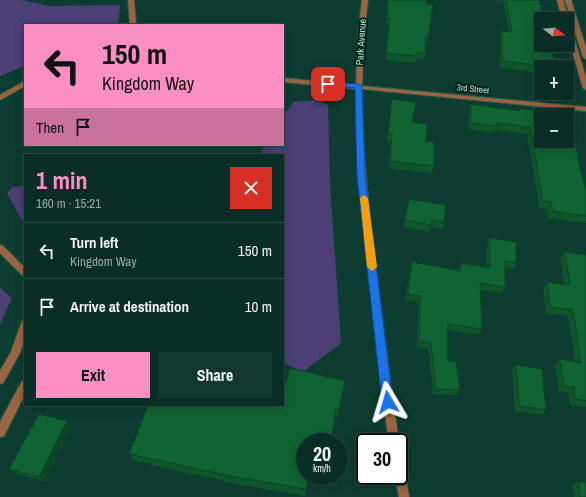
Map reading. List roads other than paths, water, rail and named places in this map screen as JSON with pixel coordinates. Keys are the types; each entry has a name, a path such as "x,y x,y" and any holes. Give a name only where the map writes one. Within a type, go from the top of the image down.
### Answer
{"street":[{"path":"131,0 133,24"},
{"name":"Park Avenue","path":"365,0 362,21 358,86 361,176 393,433"},
{"path":"560,0 564,12"},
{"path":"568,0 586,57"},
{"path":"574,48 586,88"},
{"name":"3rd Street","path":"284,80 586,109"},
{"path":"0,98 24,84"},
{"path":"0,248 24,272"},
{"path":"0,380 15,353 24,327"},
{"path":"0,432 24,386"},
{"path":"402,485 404,497"}]}
